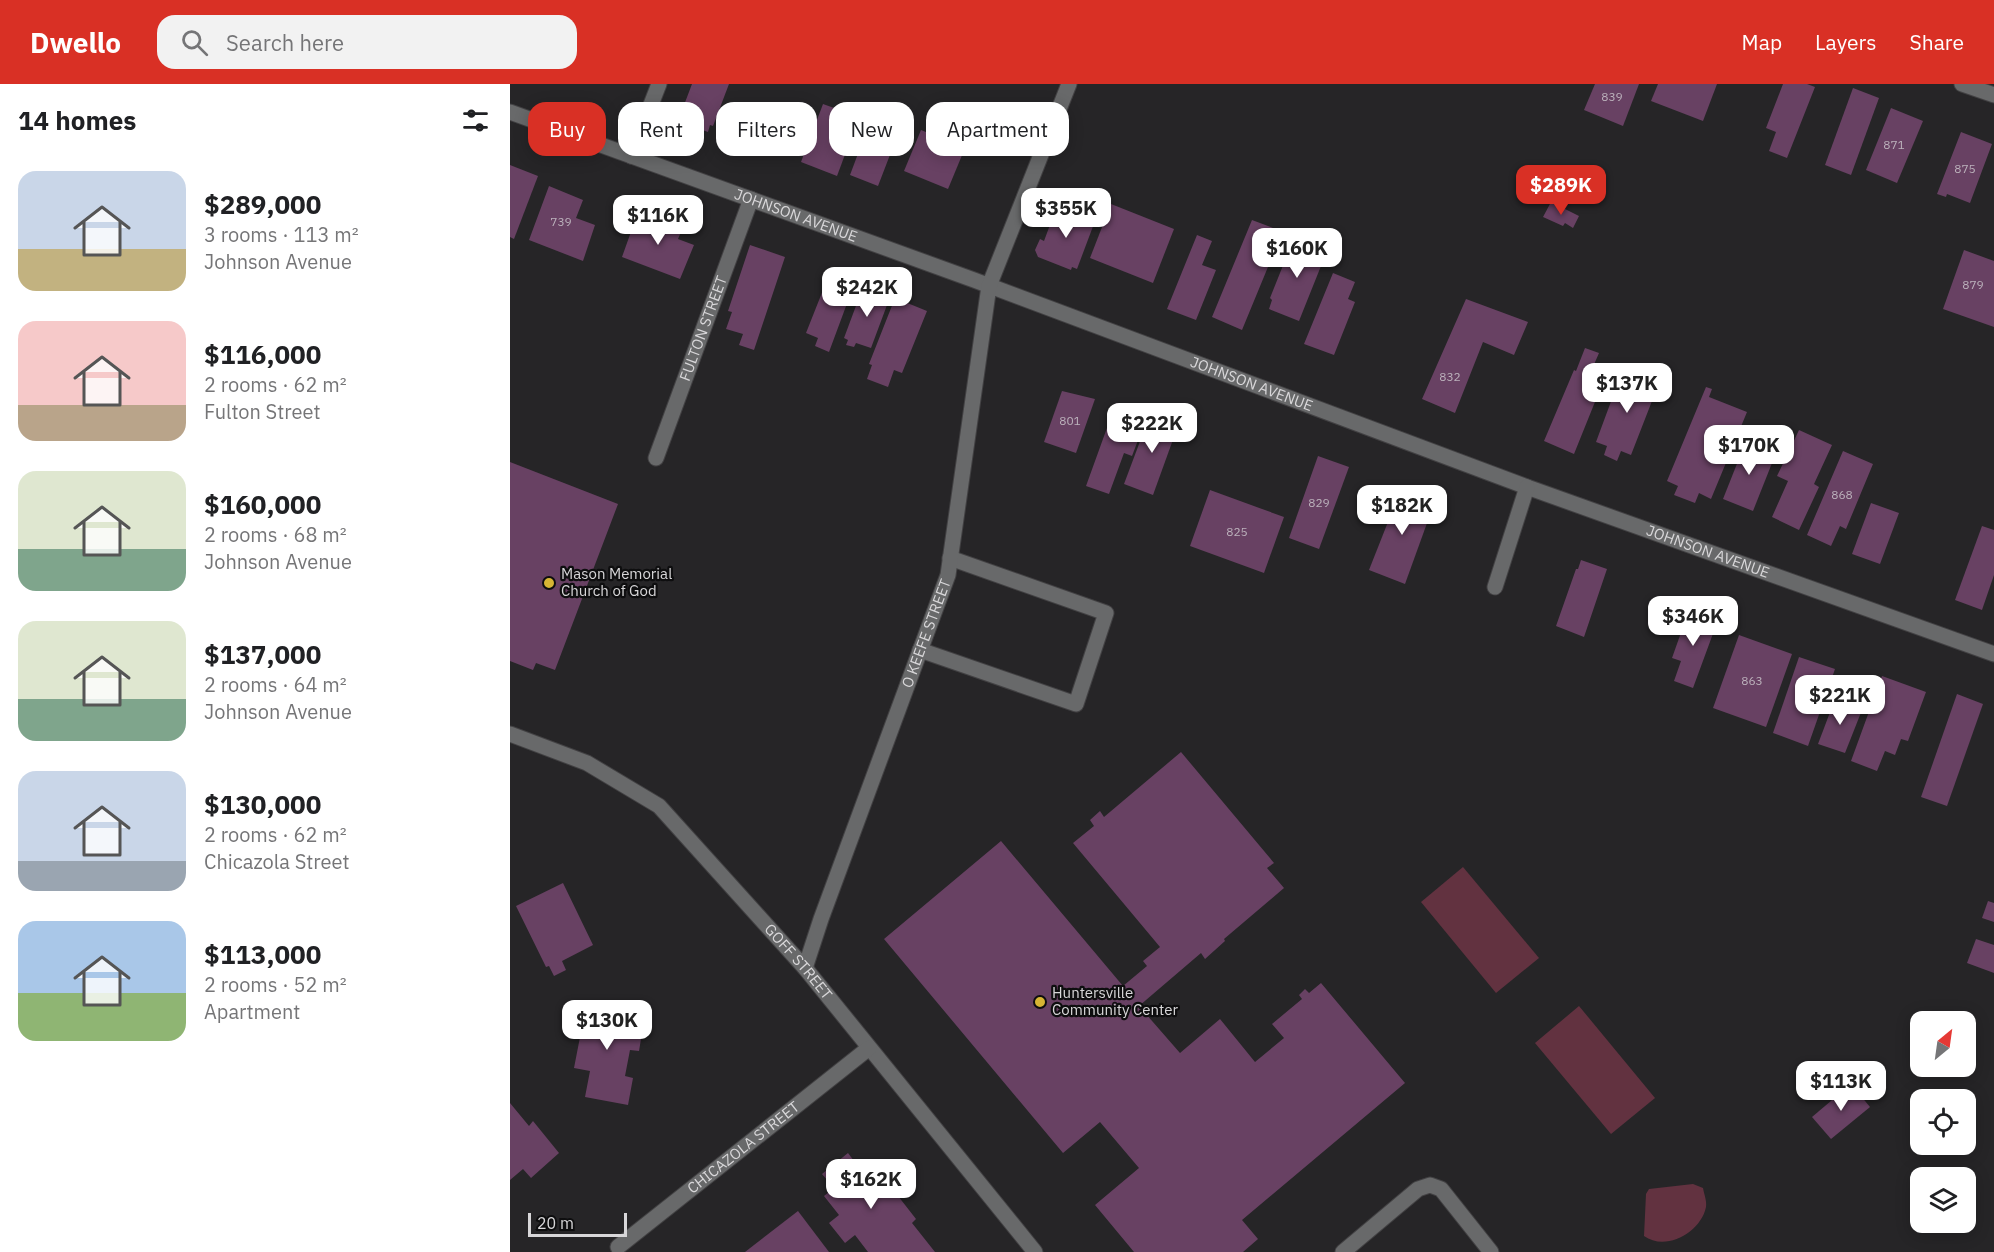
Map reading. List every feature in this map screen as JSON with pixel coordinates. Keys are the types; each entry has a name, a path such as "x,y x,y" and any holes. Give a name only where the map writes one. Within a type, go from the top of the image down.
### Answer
{"street":[{"path":"652,102 659,84"},
{"name":"O KEEFE STREET","path":"805,968 948,574 989,286 1069,84"},
{"path":"1962,84 1994,96"},
{"name":"JOHNSON AVENUE","path":"510,112 618,151"},
{"name":"JOHNSON AVENUE","path":"631,156 989,286 1527,487 1994,654"},
{"name":"FULTON STREET","path":"656,458 751,199"},
{"path":"1495,587 1527,487"},
{"path":"920,650 1076,704 1106,613 950,558"},
{"name":"GOFF STREET","path":"510,734 587,763 659,806 805,968 1035,1252"},
{"name":"CHICAZOLA STREET","path":"618,1247 869,1048"},
{"path":"1342,1252 1418,1189 1430,1185 1441,1189 1491,1252"}],"shaded area":[{"path":"1463,867 1539,958 1496,993 1421,902"},
{"path":"1579,1006 1655,1098 1611,1134 1535,1043"},
{"path":"1693,1184 1703,1188 1706,1202 1703,1216 1697,1224 1681,1237 1672,1240 1662,1242 1644,1236 1646,1194 1649,1189"}],"building":[{"path":"692,84 729,84 722,102 716,102 716,118 708,132 704,131 704,102 685,102"},
{"path":"1595,84 1639,84 1623,126 1584,110"},
{"path":"1658,84 1717,84 1703,121 1651,101"},
{"path":"1783,84 1807,84 1815,87 1787,158 1769,151 1776,132 1766,128"},
{"path":"1853,88 1879,98 1851,175 1825,165"},
{"path":"823,104 829,106 829,156 844,156 837,176 801,162 803,156 817,156 817,120"},
{"path":"1891,108 1923,121 1897,183 1866,170"},
{"path":"921,130 926,132 926,156 962,156 948,189 904,171 910,156 914,156 914,147"},
{"path":"1961,132 1992,144 1970,203 1947,194 1946,197 1937,194"},
{"path":"857,156 890,156 878,186 850,175"},
{"path":"510,165 538,176 514,239 510,237"},
{"path":"549,186 583,200 576,218 595,225 583,261 529,240"},
{"path":"1551,202 1579,216 1573,228 1565,223 1563,226 1543,217"},
{"path":"1111,204 1174,229 1153,283 1090,258"},
{"path":"1057,206 1095,221 1077,269 1072,267 1071,270 1038,257 1035,250 1040,239 1044,241"},
{"path":"642,212 678,225 677,231 681,232 678,239 694,245 680,279 622,257 637,215 640,217"},
{"path":"1252,220 1273,228 1265,247 1275,250 1242,330 1212,317"},
{"path":"1197,235 1212,241 1202,265 1216,270 1196,320 1167,309"},
{"path":"1294,238 1327,251 1299,321 1269,309 1272,300 1270,298"},
{"path":"750,245 785,257 754,350 739,345 743,334 726,329 732,312 728,311"},
{"path":"1964,250 1994,261 1994,327 1943,309"},
{"path":"1333,273 1355,282 1348,299 1355,302 1334,355 1304,344"},
{"path":"827,280 848,285 852,290 829,352 815,346 818,338 806,333"},
{"path":"863,287 890,297 871,348 856,343 854,347 846,345 848,340 844,338"},
{"path":"895,298 927,311 902,373 894,370 888,387 867,379 872,365 869,364"},
{"path":"1466,299 1528,322 1514,355 1483,342 1455,413 1422,399"},
{"path":"1585,348 1599,353 1589,376 1603,382 1574,454 1544,441"},
{"path":"1623,369 1659,383 1631,455 1621,451 1617,461 1604,455 1607,446 1596,442"},
{"path":"1706,387 1712,389 1709,397 1747,412 1711,499 1699,493 1695,503 1674,495 1678,486 1667,481"},
{"path":"1062,391 1095,399 1076,453 1044,442"},
{"path":"1116,403 1148,414 1132,456 1124,453 1109,494 1086,486"},
{"path":"1151,412 1179,423 1153,495 1124,484"},
{"path":"1799,430 1832,445 1814,484 1819,487 1799,530 1772,517 1788,481 1777,476"},
{"path":"1746,441 1776,453 1753,511 1723,499"},
{"path":"1843,451 1873,464 1846,529 1840,526 1831,546 1807,535"},
{"path":"1318,456 1349,467 1319,549 1289,538"},
{"name":"Mason Memorial Church of God","path":"510,462 618,504 555,670 536,663 533,670 510,661"},
{"path":"1401,489 1435,501 1405,584 1369,570"},
{"path":"1210,490 1284,517 1264,573 1190,546"},
{"path":"1871,503 1899,513 1880,564 1852,554"},
{"path":"1982,526 1994,530 1994,575 1982,610 1955,600"},
{"path":"1581,560 1607,569 1584,637 1556,626"},
{"path":"1689,610 1718,620 1693,688 1674,681 1681,661 1672,658"},
{"path":"1739,635 1792,654 1766,727 1713,708"},
{"path":"1799,657 1835,669 1808,746 1773,733"},
{"path":"1882,676 1926,692 1908,741 1901,739 1895,755 1885,751 1877,771 1851,761"},
{"path":"1957,694 1983,704 1947,806 1921,797"},
{"path":"1835,699 1862,710 1845,753 1818,744"},
{"name":"Huntersville Community Center","path":"1181,752 1274,863 1267,868 1284,888 1224,939 1225,941 1205,959 1201,953 1139,1006 1180,1053 1220,1019 1255,1062 1284,1038 1272,1024 1302,999 1299,995 1305,989 1309,993 1321,983 1405,1083 1242,1220 1258,1239 1243,1252 1134,1252 1095,1205 1139,1168 1100,1122 1063,1153 884,939 1001,841 1123,986 1147,966 1143,961 1160,947 1073,843 1094,826 1090,820 1100,811 1104,817"},
{"path":"563,883 593,945 562,961 566,970 554,976 549,966 546,967 516,906"},
{"path":"1988,901 1994,903 1994,922 1982,918"},
{"path":"1976,939 1994,945 1994,973 1967,963"},
{"path":"587,1001 637,1010 632,1037 641,1039 639,1051 630,1050 625,1076 633,1078 628,1105 585,1097 590,1071 574,1068"},
{"path":"1851,1084 1870,1107 1831,1139 1812,1117"},
{"path":"510,1103 529,1126 533,1121 559,1153 531,1178 523,1169 510,1180"},
{"path":"848,1153 860,1169 870,1160 916,1219 912,1223 935,1252 868,1252 855,1235 845,1243 829,1223 839,1215 824,1196 834,1188 822,1174"},
{"path":"798,1211 829,1252 745,1252"}],"place":[{"name":"Mason Memorial Church of God","path":"549,583"},
{"name":"Huntersville Community Center","path":"1040,1002"}]}
